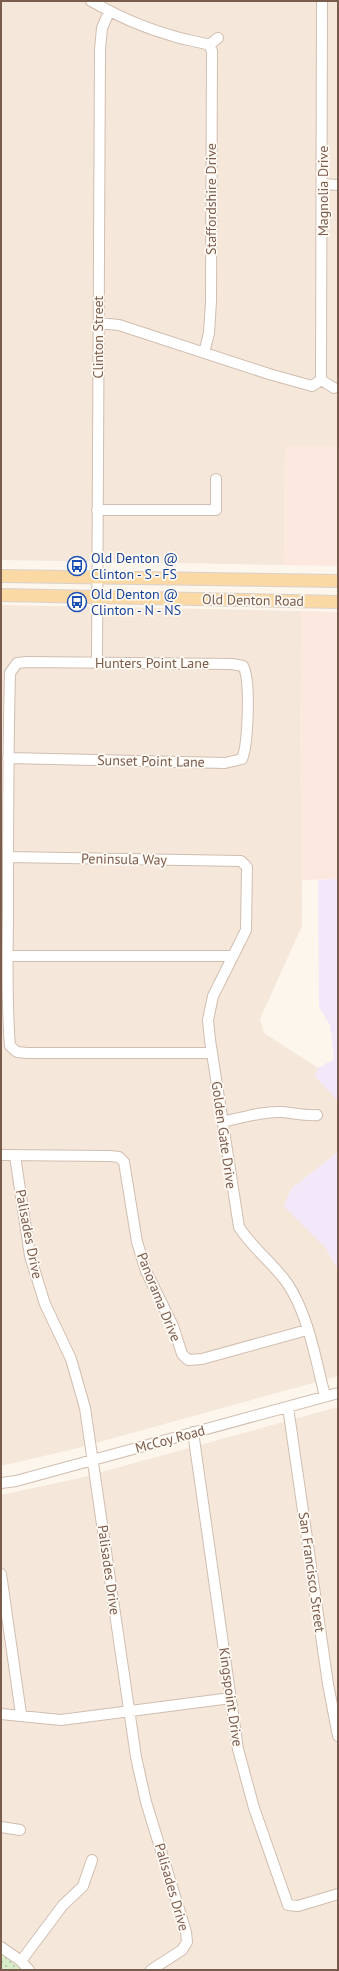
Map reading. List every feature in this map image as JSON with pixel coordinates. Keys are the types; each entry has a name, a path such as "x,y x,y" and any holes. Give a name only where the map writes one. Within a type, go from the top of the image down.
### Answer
{"main road":[{"name":"Old Denton Road","path":"1,576 338,581"},
{"name":"Old Denton Road","path":"1,595 338,602"}],"street":[{"path":"90,1 109,12 172,36 209,45 218,38"},
{"name":"Magnolia Drive","path":"322,1 322,380"},
{"name":"Clinton Street","path":"97,663 100,50 102,28 109,12"},
{"name":"Staffordshire Drive","path":"204,353 209,333 211,301 212,51 209,45"},
{"path":"323,184 338,185"},
{"path":"98,323 119,325 312,386 322,380 334,388"},
{"path":"97,510 216,510 216,479"},
{"name":"Hunters Point Lane","path":"8,758 10,673 18,663 232,664 243,666 247,672 247,709"},
{"name":"Sunset Point Lane","path":"8,758 234,762 242,759 245,751 247,709"},
{"path":"8,758 7,1017 10,1046 18,1052 27,1053 212,1053"},
{"name":"Peninsula Way","path":"8,857 241,861"},
{"name":"Golden Gate Drive","path":"241,861 247,867 247,920 243,938 232,956 210,1005 208,1020 222,1122 239,1228 248,1241 287,1283 297,1300 325,1396"},
{"path":"8,956 232,956"},
{"path":"222,1122 258,1114 281,1112 302,1116 317,1115"},
{"name":"Panorama Drive","path":"1,1155 110,1156 119,1157 124,1162 137,1242 146,1271 173,1326 182,1354 188,1360 202,1360 307,1330"},
{"name":"Palisades Drive","path":"15,1156 30,1256 45,1304 71,1359 85,1408 136,1757 146,1802 184,1925 187,1942 182,1950 151,1970"},
{"name":"McCoy Road","path":"1,1483 16,1481 338,1393"},
{"name":"San Francisco Street","path":"288,1407 328,1684 338,1736"},
{"name":"Kingspoint Drive","path":"193,1432 232,1698 238,1749 254,1808 288,1905 298,1906 338,1894"},
{"path":"1,1574 21,1714"},
{"path":"1,1714 21,1714 61,1720 129,1710 180,1706 232,1698"},
{"path":"1,1827 20,1830"},
{"path":"21,1961 63,1905 83,1886 92,1860"},
{"path":"1,1947 21,1961 29,1970"}],"shaded area":[{"path":"1,1 338,1 338,447 285,447 284,565 1,560"},
{"path":"285,446 338,447 338,566 284,565"},
{"path":"1,605 301,611 302,926 260,1019 264,1033 318,1068 315,1076 338,1101 338,1152 291,1189 284,1206 326,1248 338,1270 338,1376 74,1449 1,1466"},
{"path":"301,611 338,612 338,879 302,880"},
{"path":"338,879 338,1101 315,1076 318,1068 334,1059 330,1025 319,1007 318,880"},
{"path":"338,1152 338,1270 326,1248 284,1206 291,1189"},
{"path":"338,1407 338,1970 24,1970 17,1963 1,1953 1,1495 80,1478"}],"green space":[{"path":"1,1953 17,1963 24,1970 1,1970"}],"place":[{"name":"Old Denton @ Clinton - S - FS","path":"77,566"},
{"name":"Old Denton @ Clinton - N - NS","path":"77,602"}]}
